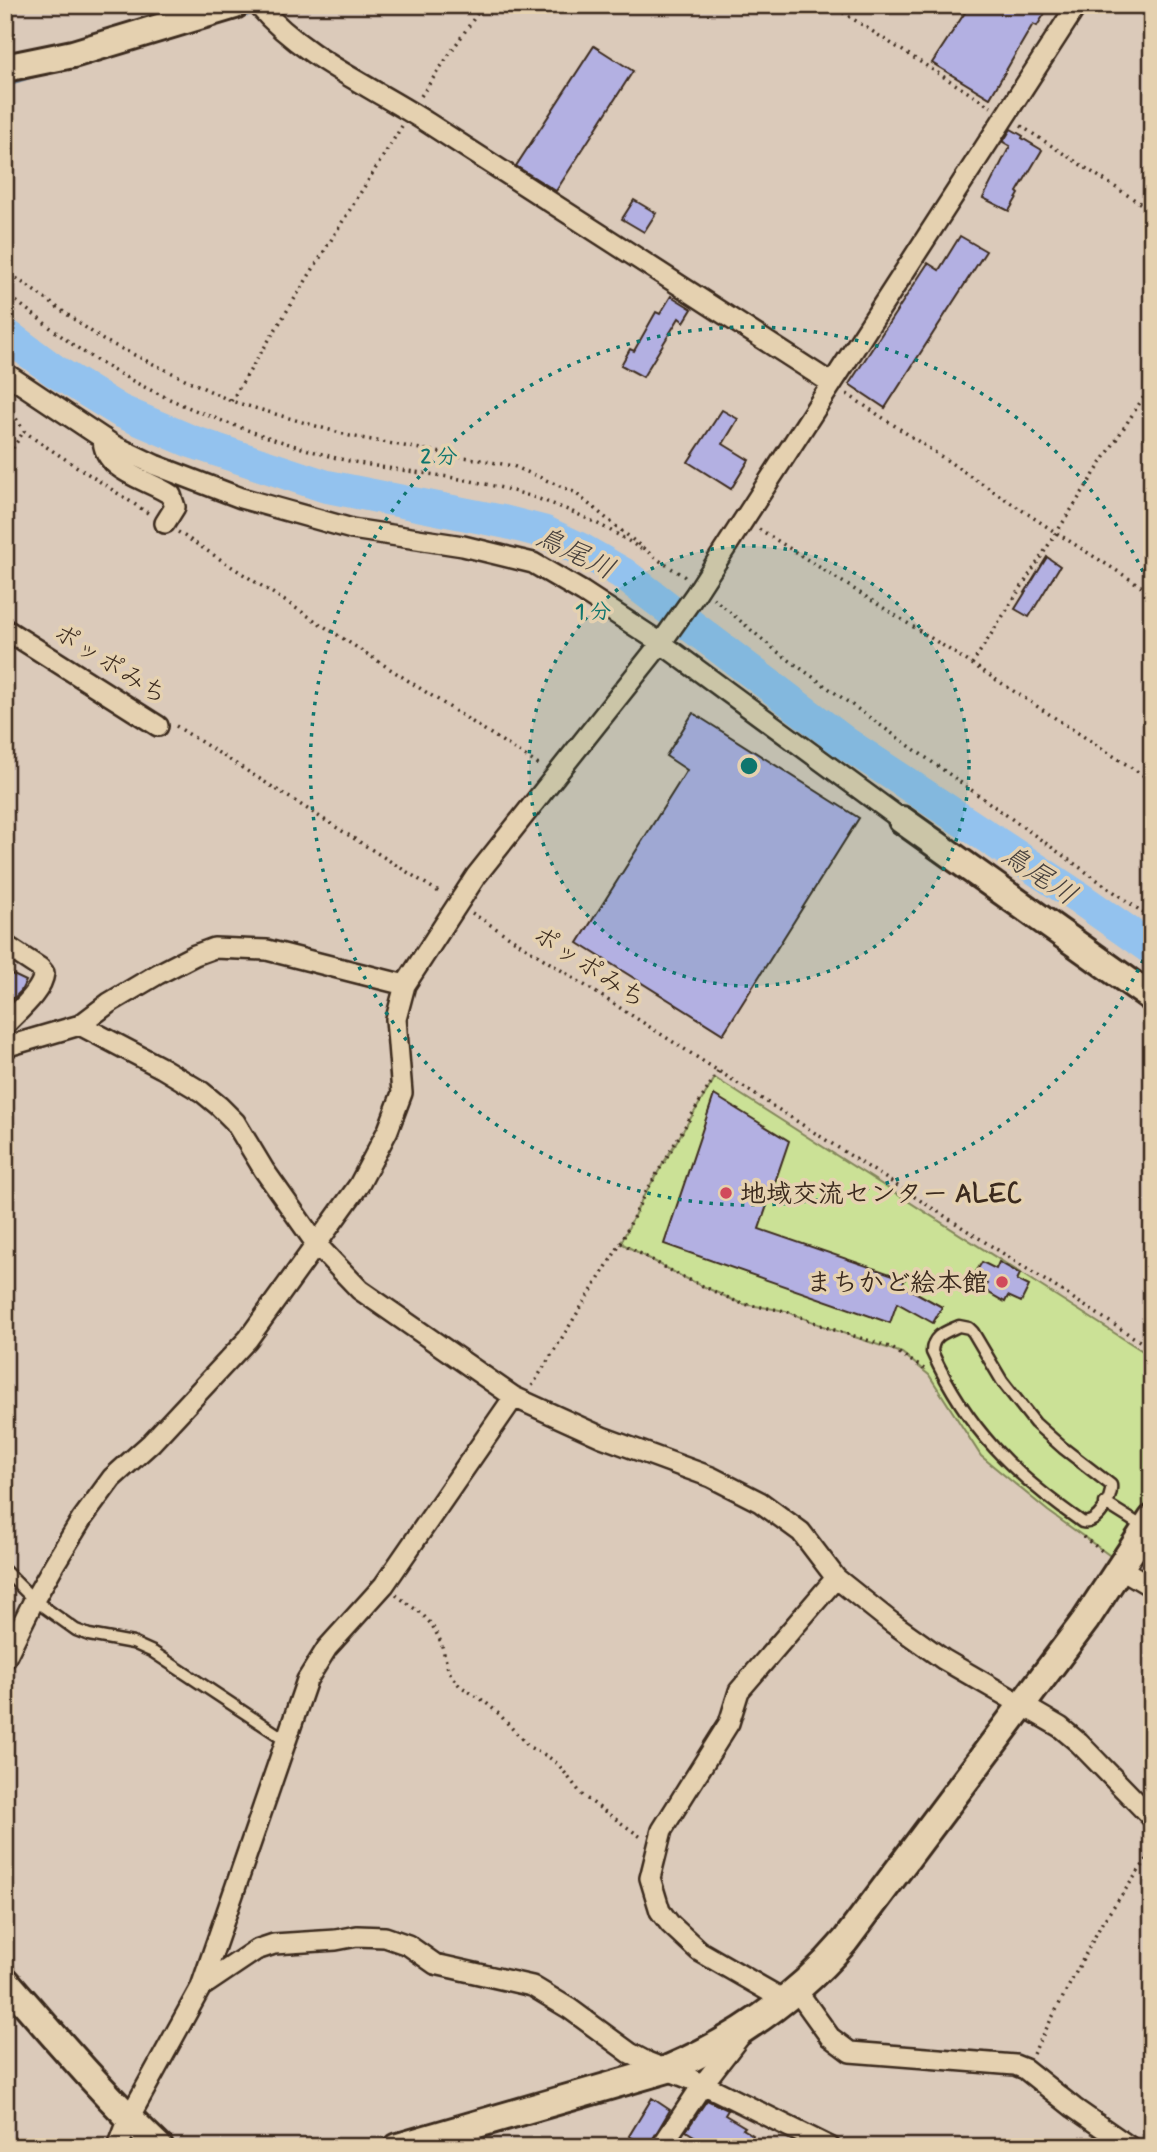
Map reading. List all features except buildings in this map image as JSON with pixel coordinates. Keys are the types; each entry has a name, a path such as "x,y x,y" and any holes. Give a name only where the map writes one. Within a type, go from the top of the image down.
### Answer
{"street":[{"path":"5,68 73,54 235,5"},
{"path":"258,5 273,22 316,55 411,112 831,383"},
{"path":"5,1659 34,1600 82,1519 112,1478 150,1443 248,1339 359,1185 388,1130 402,1093 396,1019 405,985 457,903 502,841 663,639 697,591 1077,5"},
{"path":"5,373 103,439 155,465 241,498 352,529 463,546 533,563 663,639 902,820 1152,998"},
{"path":"103,439 103,448 112,462 171,495 175,507 164,523"},
{"path":"5,629 163,724"},
{"path":"5,945 44,973 43,981 5,1025"},
{"path":"5,1047 80,1024 158,974 214,948 267,950 405,985"},
{"path":"80,1024 162,1068 202,1092 219,1106 235,1122 264,1170 317,1245 360,1290 518,1399 602,1437 711,1477 760,1502 801,1532 836,1578 891,1622 943,1659 1060,1727 1152,1818"},
{"path":"118,2147 129,2118 201,1987 307,1680 327,1648 384,1585 518,1399"},
{"path":"407,2146 668,2069 744,2031 791,1996 822,1969 845,1941 1085,1620 1149,1524"},
{"path":"1121,1566 1152,1587"},
{"path":"836,1578 739,1691 729,1723 662,1830 650,1878 660,1911 699,1951 791,1996 830,2037 850,2052 908,2055 1025,2068 1074,2108 1129,2147"},
{"path":"201,1987 256,1950 274,1944 357,1936 385,1937 408,1945 435,1964 533,1986 570,2009 630,2053 703,2084 830,2147"},
{"path":"5,1980 129,2118 159,2147"},
{"path":"661,2147 703,2084 744,2031"}],"lane":[{"path":"959,1326 969,1328 1002,1381 1035,1423 1109,1482 1112,1489 1105,1503 1093,1521 1082,1522 1012,1468 982,1436 952,1390 932,1352 934,1340 959,1326"},
{"path":"1105,1503 1149,1524"},
{"path":"5,1571 34,1600 76,1630 133,1643 171,1662 286,1740"}],"path":[{"path":"231,401 411,112 483,5"},
{"path":"678,5 700,9 708,5"},
{"path":"5,270 103,340 231,401 350,436 513,466 574,492 775,650 1152,919"},
{"path":"5,293 97,360 198,411 241,428 331,456 520,492 580,515 617,533 654,557"},
{"path":"831,383 1152,593"},
{"path":"972,664 1152,384"},
{"path":"5,401 24,430 556,776"},
{"path":"5,460 24,430"},
{"path":"744,520 1152,781"},
{"name":"ポッポみち","path":"163,724 457,903 1152,1349"},
{"path":"518,1399 621,1243 643,1198 718,1071"},
{"path":"621,1243 681,1276 733,1300 786,1311 890,1347 914,1361 929,1375"},
{"path":"1080,1534 1121,1566"},
{"path":"384,1585 432,1625 448,1669 460,1686 499,1714 529,1747 558,1765 583,1796 657,1849"},
{"path":"1025,2068 1102,1923 1152,1852"}],"green space":[{"path":"715,1078 1152,1357 1152,1495 1112,1557 1048,1511 981,1456 929,1375 902,1353 786,1311 743,1304 681,1276 621,1243 643,1197"}],"waterway":[{"path":"1130,5 1152,20"},
{"path":"236,17 257,11"},
{"path":"5,84 42,73"},
{"name":"鳥尾川","path":"5,334 55,371 120,411 190,441 325,486 505,522 544,532 582,550 622,573 844,742 1152,949"}],"place":[{"name":"地域交流センター ALEC","path":"726,1193"},
{"name":"まちかど絵本館","path":"1002,1282"}]}
